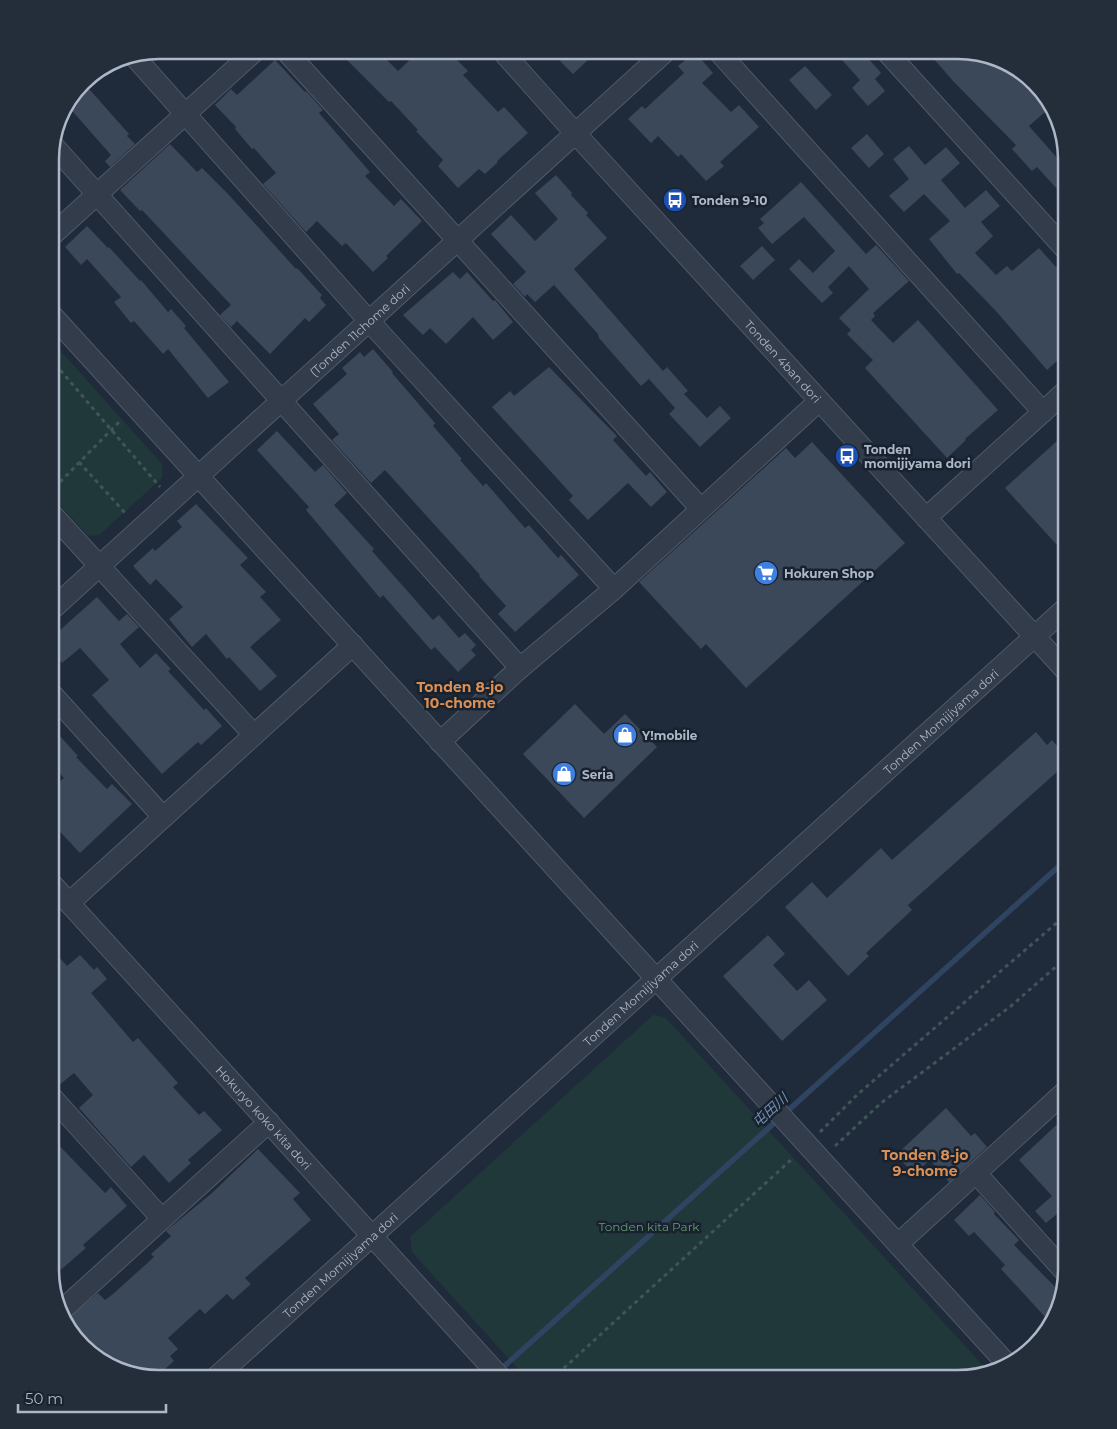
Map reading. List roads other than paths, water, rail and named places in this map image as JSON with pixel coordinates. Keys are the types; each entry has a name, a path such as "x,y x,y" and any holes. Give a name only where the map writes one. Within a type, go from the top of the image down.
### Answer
{"street":[{"path":"59,229 246,59"},
{"path":"294,59 701,509"},
{"name":"Tonden 4ban dori","path":"509,59 1058,662"},
{"name":"(Tonden 11chome dori","path":"59,603 657,59"},
{"path":"724,59 1043,412"},
{"path":"893,59 1058,241"},
{"path":"139,61 370,321 614,589"},
{"path":"59,152 520,668"},
{"path":"59,323 760,1093 806,1141 1003,1360"},
{"path":"926,518 1058,398"},
{"path":"440,742 520,668 614,589 819,401"},
{"path":"59,522 254,735"},
{"name":"Tonden Momijiyama dori","path":"224,1370 1058,615"},
{"path":"69,903 353,646"},
{"path":"59,702 163,818"},
{"name":"Hokuryo koko kita dori","path":"59,892 494,1370"},
{"path":"898,1244 1058,1099"},
{"path":"59,1105 162,1219"},
{"path":"65,1307 269,1122"},
{"path":"976,1173 1058,1264"}],"waterway":[{"name":"屯田川","path":"500,1370 1058,867"}],"place":[{"name":"Tonden 9-10","path":"675,200"},
{"name":"Tonden momijiyama dori","path":"847,456"},
{"name":"Hokuren Shop","path":"766,573"},
{"name":"Y!mobile","path":"625,735"},
{"name":"Seria","path":"564,774"}],"district":[{"name":"Tonden 8-jo 10-chome","path":"460,696"},
{"name":"Tonden 8-jo 9-chome","path":"925,1164"}],"park label":[{"name":"Tonden kita Park","path":"649,1226"}]}
